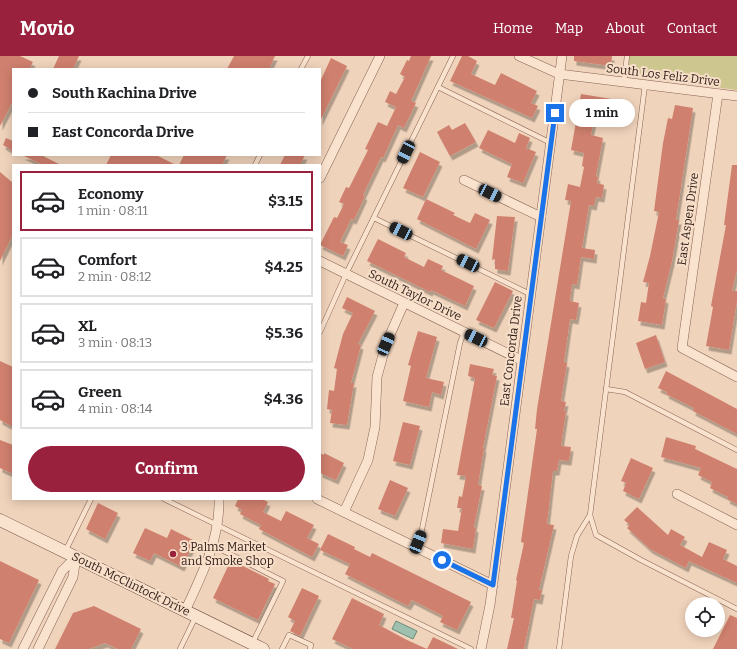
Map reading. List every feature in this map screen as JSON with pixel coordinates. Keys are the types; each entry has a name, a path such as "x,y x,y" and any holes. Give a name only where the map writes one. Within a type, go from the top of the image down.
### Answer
{"main road":[{"name":"South McClintock Drive","path":"0,520 256,647"}],"street":[{"path":"321,176 380,56"},
{"name":"South Los Feliz Drive","path":"519,56 559,74 737,96"},
{"name":"East Concorda Drive","path":"481,649 485,636 493,585 521,360 562,56"},
{"name":"East Aspen Drive","path":"718,94 682,348 737,376"},
{"path":"464,180 541,217"},
{"name":"South Taylor Drive","path":"321,262 521,360"},
{"path":"344,512 368,460 375,427 378,377 386,344 404,303"},
{"path":"677,494 737,525"},
{"path":"190,613 212,545 217,525 219,500"},
{"path":"319,500 493,585"},
{"path":"23,649 70,554"},
{"path":"38,649 73,577 70,554"}],"lane":[{"path":"302,68 308,56"},
{"path":"321,330 346,274 453,56"},
{"path":"624,82 627,56"},
{"path":"645,85 590,515 596,535 641,560 737,609"},
{"path":"438,87 551,143"},
{"path":"374,218 530,294"},
{"path":"416,547 421,534 460,343 464,332"},
{"path":"606,389 625,392 737,450"},
{"path":"70,554 91,500"},
{"path":"166,500 471,649"},
{"path":"558,649 571,556 577,536 590,515"},
{"path":"212,545 283,581 256,647"},
{"path":"180,649 190,613"},
{"path":"282,649 289,635 311,646 310,649"}],"shaded area":[{"path":"629,56 737,56 737,90 626,75"},
{"path":"396,621 417,631 413,639 392,629"}],"building":[{"path":"0,56 20,56 33,62 30,68 12,68 12,103 0,126"},
{"path":"59,56 79,56 73,68 53,68"},
{"path":"234,56 275,56 269,68 228,68"},
{"path":"411,56 431,56 411,101 416,103 404,128 398,125 383,158 381,157 363,195 365,196 354,220 351,219 340,242 348,245 343,256 321,245 321,243 334,217 337,218 344,204 339,202 346,187 349,188 368,150 365,149 378,122 387,126 396,107 385,102 390,91 396,94 405,77 400,74 407,60 409,61"},
{"path":"462,56 468,56 477,61 471,74 495,85 501,73 537,91 531,103 538,106 532,118 450,81"},
{"path":"574,56 612,56 611,66 574,61"},
{"path":"331,58 347,66 321,119 321,80"},
{"path":"581,94 618,100 616,111 596,108 591,135 603,138 596,176 598,177 597,183 604,185 602,198 596,197 594,206 589,205 582,248 595,250 594,259 581,257 577,285 572,284 570,301 579,303 576,320 570,319 564,362 567,363 561,401 566,402 564,411 566,411 561,446 571,447 569,461 559,460 557,471 553,471 547,524 554,525 539,590 542,590 540,600 534,599 524,649 507,649 514,618 511,618 516,580 524,543 521,542 537,429 535,429 537,409 571,201 565,200 568,184 580,187 584,167 582,166 584,153 571,150"},
{"path":"675,105 693,108 676,220 679,220 672,261 663,298 666,299 662,325 638,321 641,302 646,303 649,283 643,282 659,212 654,211 663,143 668,118 672,119"},
{"path":"465,123 476,142 450,156 437,132 449,125 452,130"},
{"path":"488,130 515,143 519,133 530,138 526,148 536,152 523,183 507,177 512,164 479,148"},
{"path":"6,138 12,141 12,150 3,145"},
{"path":"420,152 440,162 423,197 403,188"},
{"path":"24,156 43,156 59,164 41,164"},
{"path":"110,156 158,156 174,164 106,164"},
{"path":"184,156 226,156 222,164 180,164"},
{"path":"284,156 304,156 300,164 280,164"},
{"path":"732,165 737,165 737,270 732,291 737,291 737,301 729,350 706,346 713,307 711,306 726,225 724,225"},
{"path":"0,172 12,182 12,236 0,261"},
{"path":"426,199 455,213 453,215 470,223 475,213 490,220 476,249 417,219"},
{"path":"497,216 515,217 508,271 495,269 495,259 492,260"},
{"path":"378,239 406,253 404,257 424,267 428,259 443,266 441,270 474,286 465,306 431,290 430,292 367,261"},
{"path":"495,282 513,291 494,328 476,320"},
{"path":"347,297 375,311 358,344 361,345 351,383 354,383 347,425 330,423 332,410 327,409 329,390 334,391 337,369 334,368 343,334 353,313 342,308"},
{"path":"418,331 437,337 426,378 444,382 441,395 432,392 429,407 403,401 411,366 408,365"},
{"path":"656,335 665,362 645,369 636,343"},
{"path":"0,361 12,367 12,426 0,420"},
{"path":"470,364 494,369 492,375 497,376 483,448 478,485 482,486 474,527 476,528 473,549 441,543 443,529 458,531 462,508 457,508 459,496 462,497 466,476 457,475 475,378 468,376"},
{"path":"666,371 737,409 737,434 693,411 694,408 666,394 667,392 658,388"},
{"path":"403,422 420,426 410,465 393,461"},
{"path":"666,437 696,446 695,449 737,469 737,504 727,499 728,497 710,488 712,482 698,475 701,468 661,457"},
{"path":"0,440 12,445 12,474 0,468"},
{"path":"324,453 344,463 336,480 321,473 321,454 324,455"},
{"path":"631,458 653,468 639,499 623,491 626,483 621,481"},
{"path":"390,480 408,488 395,516 378,509"},
{"path":"238,500 264,500 268,502 263,512 281,521 286,511 314,525 307,538 319,544 312,557 259,529 261,525 240,514 242,510 235,506"},
{"path":"98,503 118,513 105,539 86,529"},
{"path":"637,507 668,535 671,529 685,537 680,545 702,557 709,542 727,550 723,559 737,566 737,583 689,561 686,568 650,549 627,528 630,525 624,520"},
{"path":"145,528 167,538 171,529 195,541 182,567 154,553 150,561 133,553"},
{"path":"328,534 355,547 354,549 370,557 372,553 471,602 457,630 440,622 443,616 412,600 408,606 345,574 350,564 320,550"},
{"path":"231,560 269,579 268,581 275,584 258,620 213,598"},
{"path":"0,561 39,580 9,643 0,639"},
{"path":"302,588 319,596 300,636 290,631 295,621 288,617"},
{"path":"352,598 384,614 379,625 427,649 353,649 332,639"},
{"path":"94,606 141,629 131,649 118,649 105,643 89,649 55,649 73,613"},
{"path":"730,615 737,618 737,649 713,649 719,637 725,637 725,625"},
{"path":"433,637 458,649 427,649"}],"place":[{"name":"3 Palms Market and Smoke Shop","path":"173,554"}],"route":[{"path":"442,560 493,585 521,360 555,113"}]}
